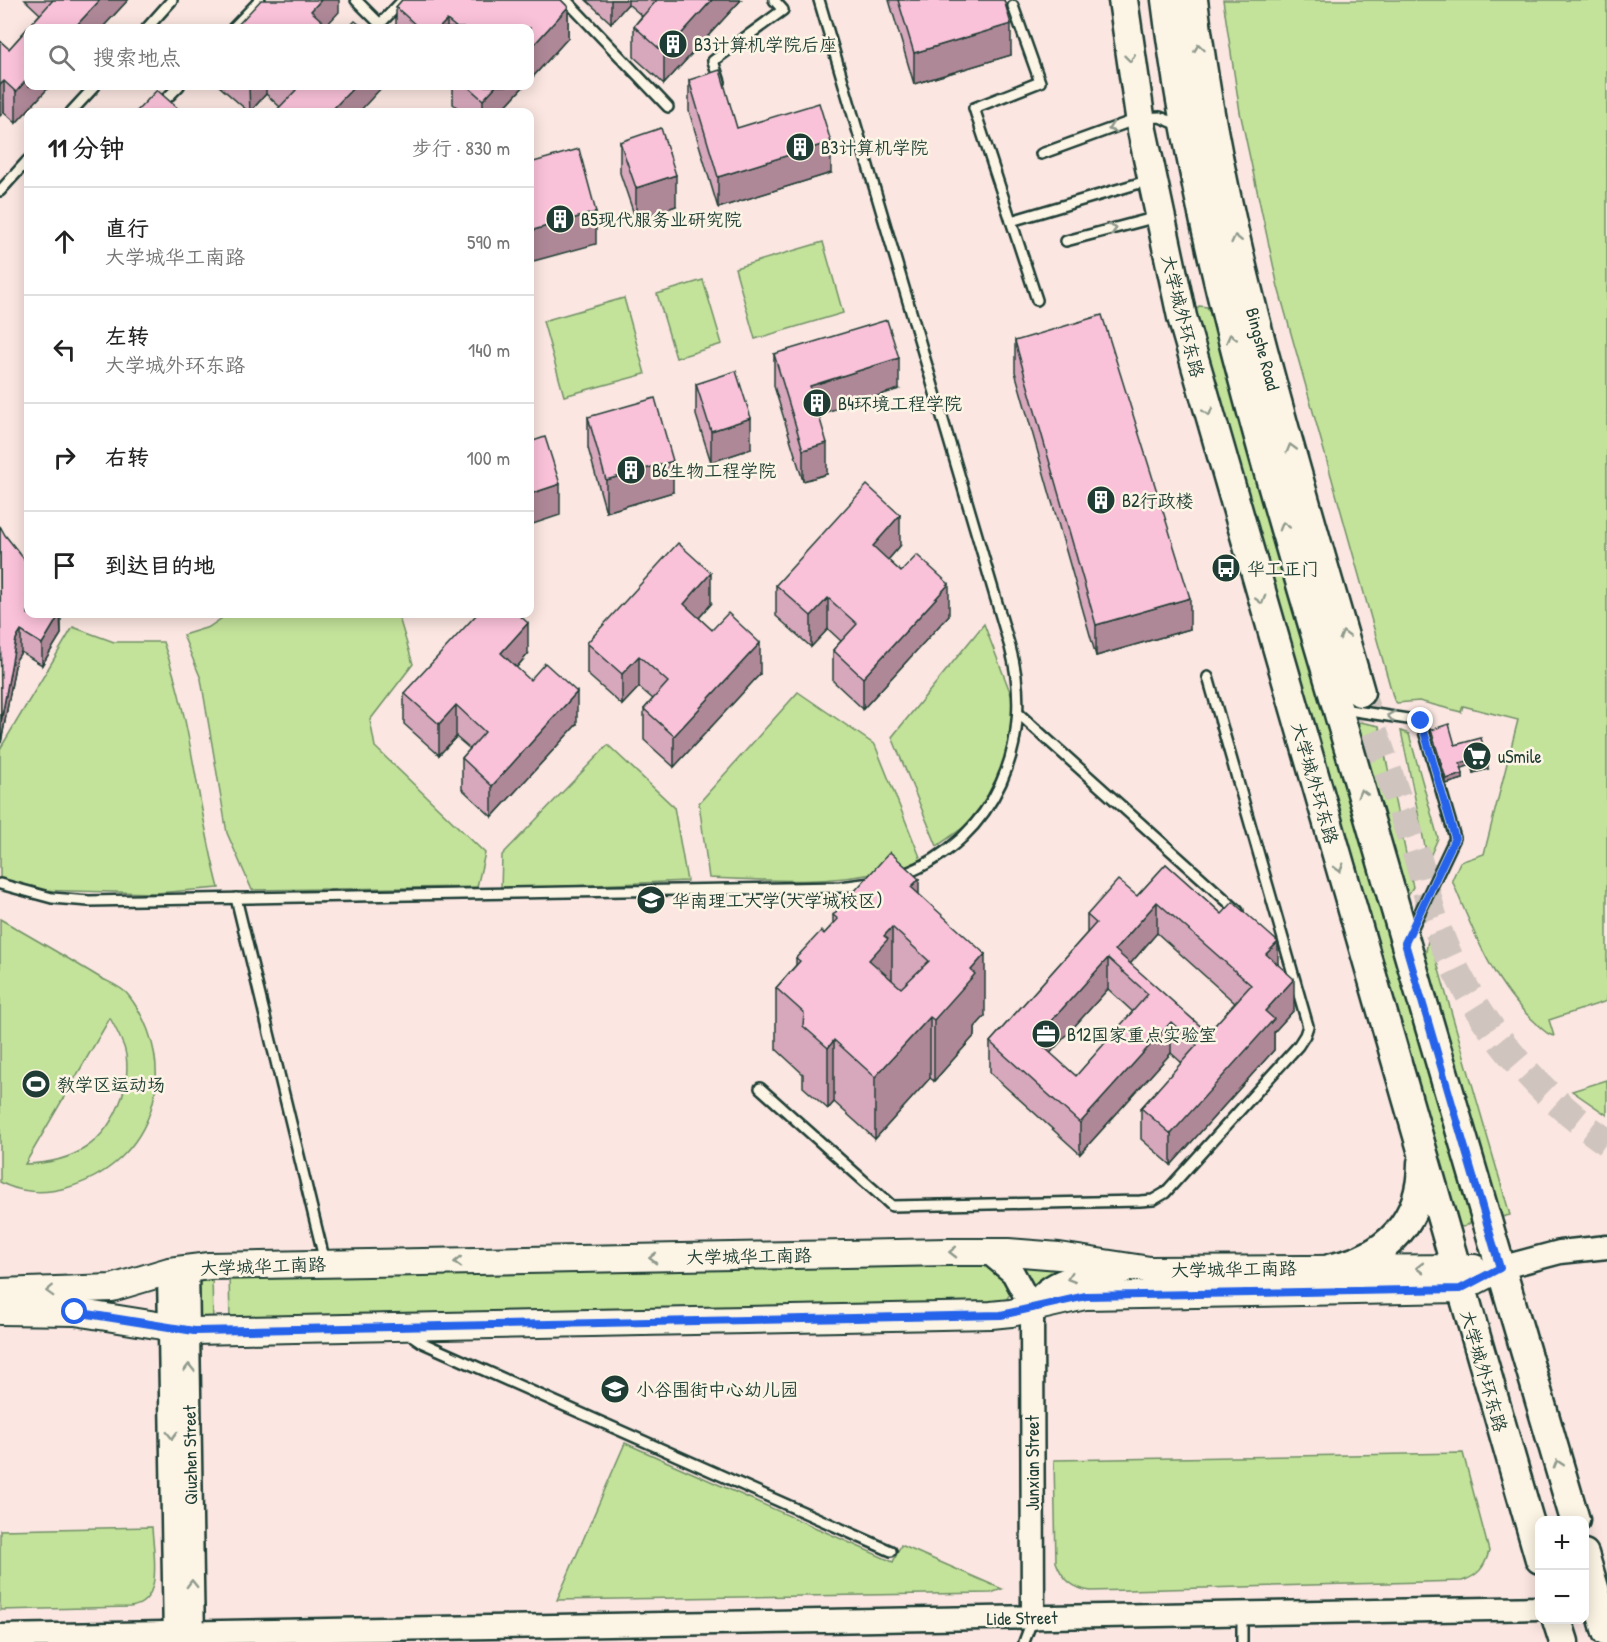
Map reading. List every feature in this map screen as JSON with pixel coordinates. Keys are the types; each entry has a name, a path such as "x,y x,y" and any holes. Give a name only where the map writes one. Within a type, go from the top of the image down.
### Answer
{"main road":[{"name":"大学城外环东路","path":"1123,0 1151,180 1179,306 1247,551 1535,1545"},
{"path":"1128,0 1146,6 1158,0"},
{"path":"1166,0 1186,130 1220,294 1337,708 1574,1516"},
{"name":"Bingshe Road","path":"1193,0 1214,141 1249,296 1360,692"},
{"path":"1179,306 1201,293 1220,294"},
{"path":"1332,1268 1366,1260 1380,1251 1399,1232 1408,1217 1419,1185 1422,1152"},
{"name":"大学城华工南路","path":"0,1292 112,1288 178,1270 325,1264 988,1252 1074,1257 1150,1270 1332,1268 1457,1278"},
{"name":"大学城华工南路","path":"0,1311 75,1312 179,1329 1001,1315 1086,1296 1457,1278 1500,1268"},
{"path":"1589,1570 1607,1632"},
{"path":"1558,1624 1564,1642"}],"street":[{"name":"大学城华工南路","path":"1500,1268 1560,1252 1607,1247"},
{"name":"Junxian Street","path":"988,1252 1013,1273 1032,1308 1033,1618"},
{"name":"Qiuzhen Street","path":"178,1270 184,1638"},
{"path":"1032,1308 1042,1294 1066,1279 1150,1270"},
{"name":"Lide Street","path":"0,1636 184,1638 1535,1608"}],"lane":[{"path":"151,24 172,0"},
{"path":"237,24 260,0"},
{"path":"356,0 380,24 403,0"},
{"path":"566,0 668,107"},
{"path":"722,89 713,61 783,10 774,0"},
{"path":"0,884 36,895 67,900 840,887 882,881 913,870 932,860 960,838 985,811 1011,760 1019,714 1017,680 1010,647 819,0"},
{"path":"1013,6 1040,82 974,108 1037,300"},
{"path":"75,108 91,90"},
{"path":"166,99 175,90"},
{"path":"1041,154 1140,118 1160,117 1186,130"},
{"path":"0,192 24,165"},
{"path":"1011,221 1151,180"},
{"path":"1066,241 1159,217"},
{"path":"760,1088 892,1206 1153,1200 1175,1183 1305,1035 1307,1016 1208,677"},
{"path":"1337,708 1421,721 1455,838 1405,943"},
{"path":"1019,714 1246,919"},
{"path":"236,898 325,1264"},
{"path":"1272,942 1290,958"},
{"path":"404,1326 408,1334 423,1343 891,1551"},
{"path":"1242,1614 1242,1642"},
{"path":"1024,1642 1033,1618"}],"green space":[{"path":"1223,0 1607,0 1607,1001 1549,1020 1554,1036 1544,1031 1521,1008 1496,975 1476,938 1452,880 1460,862 1484,854 1518,720 1463,706 1461,712 1419,701 1397,703 1394,700 1278,287 1240,112"},
{"path":"823,242 843,313 755,339 735,268"},
{"path":"703,280 722,344 676,358 657,294"},
{"path":"624,298 645,374 564,396 543,321"},
{"path":"1199,306 1207,307 1210,312 1471,1218 1470,1223 1464,1227 1459,1226 1195,311"},
{"path":"222,618 399,618 413,664 370,720 375,747 485,853 477,887 252,890 227,833 201,679 183,635 209,627"},
{"path":"984,624 1017,710 1002,771 978,817 937,846 892,737"},
{"path":"73,627 114,642 163,642 181,702 219,888 156,893 27,890 0,879 0,749"},
{"path":"798,692 875,745 922,862 867,875 816,880 709,878 699,803"},
{"path":"1360,722 1379,726 1413,887 1408,895 1356,726"},
{"path":"1401,731 1409,734 1438,838 1428,861"},
{"path":"608,745 674,807 687,881 501,889 502,855"},
{"path":"0,919 119,987 129,996 145,1024 154,1053 156,1082 151,1110 139,1136 121,1158 96,1176 66,1188 49,1191 24,1190 0,1182","holes":["110,1018 124,1047 127,1072 122,1097 107,1127 97,1139 73,1155 58,1160 25,1164"]},
{"path":"1429,935 1510,1215 1498,1218 1424,962"},
{"path":"1607,1080 1607,1115 1572,1091"},
{"path":"1014,1259 1083,1264 1033,1288"},
{"path":"980,1263 996,1268 1012,1291 1004,1303 230,1324 229,1272"},
{"path":"212,1273 213,1324 199,1317 193,1292 199,1279"},
{"path":"625,1443 893,1562 901,1545 1002,1589 991,1593 557,1600"},
{"path":"1463,1453 1489,1551 1480,1570 1462,1581 1091,1591 1069,1582 1061,1573 1056,1562 1054,1460"},
{"path":"152,1527 155,1562 153,1586 141,1603 130,1607 0,1610 0,1530"}],"building":[{"path":"53,0 100,0 78,24 31,24"},
{"path":"261,0 321,0 311,11 326,24 239,24"},
{"path":"402,0 561,0 568,7 534,45 534,24 452,24 447,20 443,24 415,24 396,7"},
{"path":"657,0 712,0 664,53 634,26"},
{"path":"898,0 1004,0 1011,24 914,53"},
{"path":"24,32 24,83 16,92 4,81 0,85 0,41 9,49"},
{"path":"720,70 737,128 819,103 831,142 718,177 689,80"},
{"path":"157,90 177,108 140,108"},
{"path":"296,90 351,90 334,108 279,108"},
{"path":"472,90 492,90 483,100"},
{"path":"661,128 676,175 636,188 620,142"},
{"path":"579,149 596,212 534,230 534,162"},
{"name":"B2行政楼","path":"1102,315 1190,598 1096,625 1015,341"},
{"path":"887,320 899,358 810,386 827,443 803,450 774,354"},
{"path":"736,371 751,418 711,431 696,384"},
{"path":"655,398 673,461 606,480 588,417"},
{"path":"545,437 560,484 534,493 534,441"},
{"path":"867,485 900,515 873,546 901,572 917,555 949,584 863,678 833,650 857,624 828,598 811,616 776,585"},
{"path":"0,526 24,559 24,618 58,618 42,644 21,631 16,639 1,722"},
{"path":"678,543 711,573 684,604 712,630 728,613 760,643 674,736 644,709 668,682 639,656 622,674 587,643"},
{"path":"473,618 522,618 528,623 501,653 530,680 545,663 577,692 492,786 462,758 485,732 456,705 439,724 404,693"},
{"path":"1449,724 1455,745 1481,738 1488,764 1473,768 1471,760 1460,763 1463,774 1446,779 1431,730"},
{"path":"890,852 919,879 911,887 985,954 971,970 975,974 934,1020 930,1017 875,1077 834,1040 828,1048 803,1026 804,1013 776,988 800,961 796,958 821,931 824,934 838,919 833,915","holes":["892,927 929,961 901,988 869,960 888,939 884,936"]},
{"path":"1166,864 1222,914 1233,902 1278,942 1266,954 1294,979 1265,1011 1274,1019 1171,1134 1141,1108 1197,1045 1171,1022 1080,1123 990,1042 1096,923 1087,915 1118,880 1137,896","holes":["1157,902 1251,985 1208,1033 1115,950","1108,958 1148,994 1076,1076 1035,1039"]}],"tunnel":[{"path":"1360,692 1417,856 1436,925 1469,995 1508,1050 1531,1076 1580,1122 1607,1142"}],"place":[{"name":"B3计算机学院后座","path":"673,44"},
{"name":"B3计算机学院","path":"800,147"},
{"name":"B5现代服务业研究院","path":"560,219"},
{"name":"B4环境工程学院","path":"817,403"},
{"name":"B6生物工程学院","path":"631,470"},
{"name":"B2行政楼","path":"1101,500"},
{"name":"华工正门","path":"1226,568"},
{"name":"uSmile","path":"1477,756"},
{"name":"华南理工大学(大学城校区)","path":"651,900"},
{"name":"B12国家重点实验室","path":"1046,1034"},
{"name":"教学区运动场","path":"36,1084"},
{"name":"小谷围街中心幼儿园","path":"615,1389"}],"route":[{"path":"75,1312 194,1331 1001,1315 1086,1296 1460,1289 1500,1268 1405,943 1455,838 1421,721"}]}
